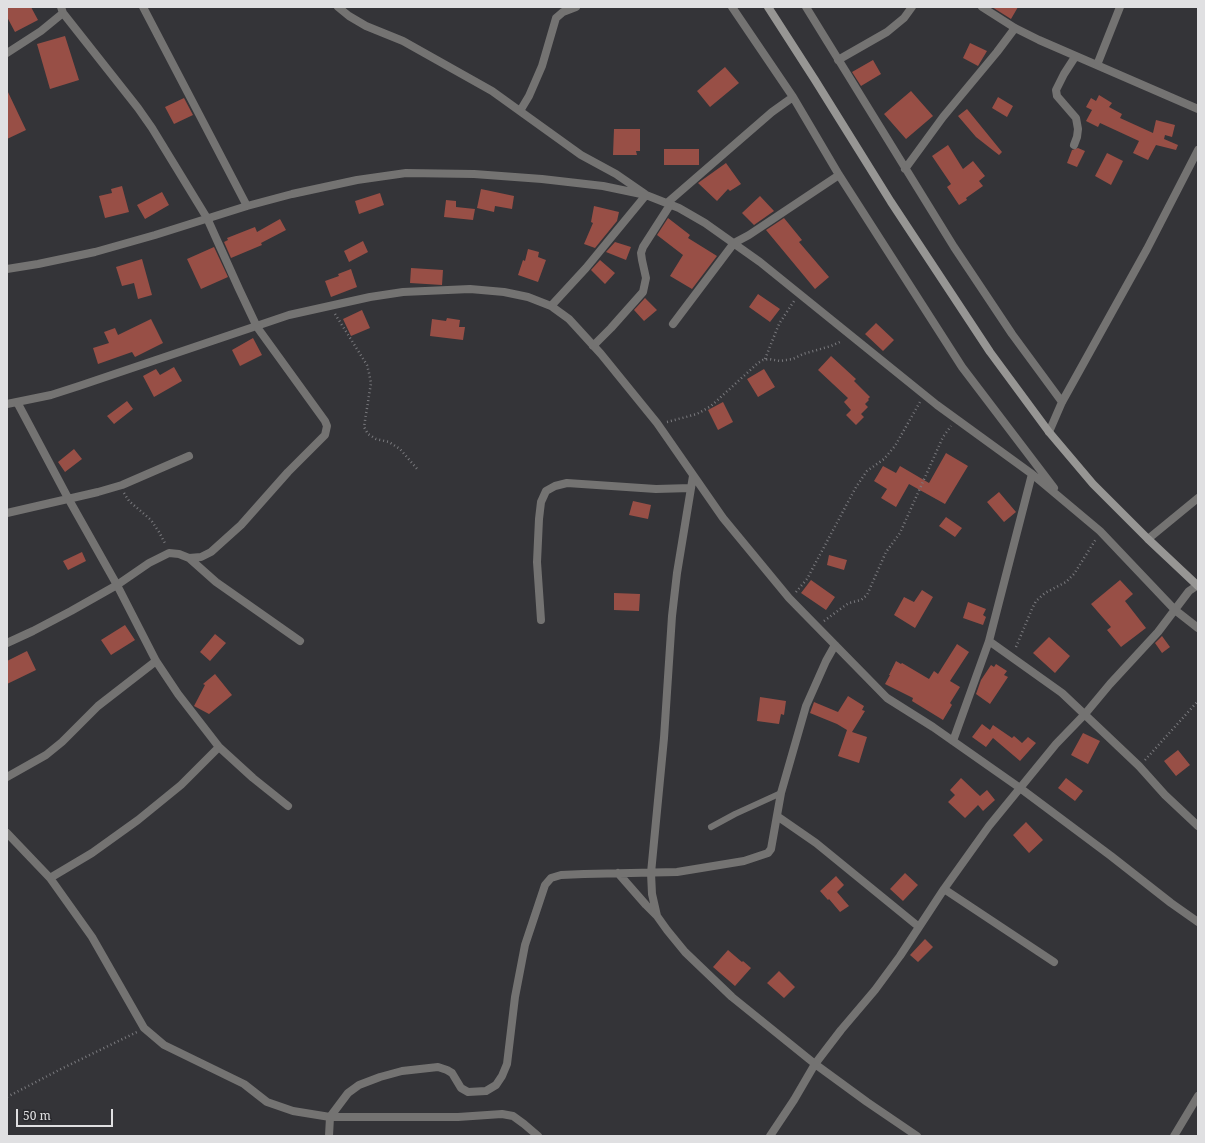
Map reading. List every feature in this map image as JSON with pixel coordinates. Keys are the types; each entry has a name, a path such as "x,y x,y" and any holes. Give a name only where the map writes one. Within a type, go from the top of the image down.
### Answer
{"main road":[{"path":"768,7 816,80 891,202 990,352 1049,432 1093,484 1148,539 1198,585"}],"street":[{"path":"143,7 247,206"},
{"path":"338,7 366,26 403,42 492,91 581,155 616,174 647,196"},
{"path":"520,111 529,96 542,66 556,18 563,12 576,7"},
{"path":"732,7 793,97 839,175 962,367 1063,500"},
{"path":"806,7 954,247 1012,334 1062,402"},
{"path":"838,60 886,32 904,18 912,7"},
{"path":"982,7 1015,28 1075,57 1198,109"},
{"path":"1097,65 1120,7"},
{"path":"7,53 41,31 62,10 141,113 207,218 257,327 325,421 327,426 327,430 322,438 288,472 241,525 211,552 201,557 189,558"},
{"path":"905,169 943,117 1015,28"},
{"path":"1074,145 1078,129 1076,118 1057,96 1056,90 1075,57"},
{"path":"594,346 612,328 643,292 646,278 641,253 668,204 745,134 793,97"},
{"path":"1049,432 1062,402 1147,249 1198,150"},
{"path":"7,269 95,252 292,194 357,180 406,173 474,174 542,179 603,186 647,196 668,204 705,223 734,243 760,262 924,394 1032,474 1100,531 1175,610 1198,628"},
{"path":"673,324 734,243 749,235 839,175"},
{"path":"551,306 586,268 647,196"},
{"path":"7,404 58,393 289,315 330,305 403,292 470,289 504,292 528,297 551,306 569,319 601,354 657,424 723,518 789,598 888,698 1020,788 1198,922"},
{"path":"17,402 68,498 117,584 156,661 182,700 220,748 253,778 288,806"},
{"path":"7,513 122,485 189,456"},
{"path":"953,741 989,641 1032,474"},
{"path":"657,916 652,894 651,873 665,723 672,616 677,574 693,476"},
{"path":"541,620 538,562 539,519 541,502 546,491 555,486 567,483 648,489 691,488"},
{"path":"1148,539 1198,498"},
{"path":"7,643 33,631 117,584 148,563 169,552 189,558 216,582 300,641"},
{"path":"770,1136 815,1064 841,1030 875,990 989,826 1056,744 1085,714 1110,684 1158,632 1190,592 1198,585"},
{"path":"989,641 1062,693 1140,766 1165,795 1198,826"},
{"path":"329,1136 330,1117 348,1093 359,1085 380,1076 402,1071 438,1067 452,1073 460,1088 468,1092 486,1091 496,1085 507,1064 515,997 525,945 545,885 551,878 561,875 677,872 744,861 768,853 771,849 781,793 806,706 826,661 835,645"},
{"path":"7,776 46,755 62,742 98,706 156,661"},
{"path":"50,878 92,853 138,820 181,785 220,748"},
{"path":"776,816 816,843 919,927"},
{"path":"7,833 50,878 92,937 144,1028 164,1045 244,1084 267,1102 293,1111 330,1117 353,1118 428,1116 458,1117 502,1114 513,1116 538,1136"},
{"path":"618,873 657,916 685,952 732,997 815,1064 917,1136"},
{"path":"944,889 1054,962"},
{"path":"1174,1136 1198,1096"}],"lane":[{"path":"711,827 749,807 781,793"}],"path":[{"path":"765,359 779,324 799,293"},
{"path":"330,305 367,365 371,383 364,427 368,434 376,439 389,442 400,449 418,470"},
{"path":"657,424 678,420 697,414 712,406 758,363 765,359 780,361 793,359 812,351 831,346 852,336"},
{"path":"789,598 807,579 856,487 867,471 884,459 895,446 924,394"},
{"path":"817,627 849,603 861,600 867,595 886,552 900,533 943,437 955,418"},
{"path":"122,485 124,495 151,520 169,552"},
{"path":"1012,658 1036,601 1066,582 1074,574 1100,531"},
{"path":"1140,766 1198,701"},
{"path":"7,1098 61,1069 144,1028"}],"building":[{"path":"7,7 31,7 38,20 15,32 7,17"},
{"path":"992,7 1018,7 1011,19"},
{"path":"65,36 79,80 50,89 37,44"},
{"path":"970,43 987,51 978,66 963,58"},
{"path":"873,60 881,74 861,86 852,72"},
{"path":"725,67 739,83 710,107 697,91"},
{"path":"7,90 26,130 7,139"},
{"path":"911,91 933,116 906,139 884,114"},
{"path":"1099,95 1112,103 1109,107 1122,114 1120,118 1153,133 1156,120 1175,125 1172,137 1165,135 1164,139 1178,145 1176,150 1156,145 1148,160 1133,153 1139,141 1100,123 1098,127 1086,121 1092,110 1086,107 1091,98 1096,101"},
{"path":"998,97 1013,106 1007,117 992,108"},
{"path":"184,98 193,115 174,124 165,107"},
{"path":"967,109 1002,152 999,155 976,137 958,116"},
{"path":"614,129 640,129 640,151 636,151 637,155 613,155"},
{"path":"948,145 963,169 973,161 985,176 979,181 983,186 959,205 947,187 951,184 932,156"},
{"path":"1078,148 1085,151 1077,167 1067,163 1072,150"},
{"path":"664,149 699,149 699,165 664,165"},
{"path":"1107,153 1123,161 1111,185 1095,176"},
{"path":"726,163 741,184 730,191 728,189 717,201 698,183"},
{"path":"122,186 129,212 105,218 99,196 112,193 111,189"},
{"path":"481,189 514,196 512,209 495,206 494,212 477,208"},
{"path":"162,192 169,205 145,219 137,205"},
{"path":"380,193 384,205 359,214 355,201"},
{"path":"760,196 774,211 754,225 742,213"},
{"path":"446,200 456,201 456,207 475,209 473,220 444,217"},
{"path":"594,206 619,212 617,221 595,248 584,244 593,223 591,222"},
{"path":"668,218 690,235 688,238 717,256 692,289 670,276 683,255 657,235"},
{"path":"784,218 802,240 799,242 829,277 815,289 766,230"},
{"path":"280,219 286,230 261,243 262,245 231,258 224,242 228,240 227,238 255,227 257,232"},
{"path":"363,241 368,252 349,262 344,251"},
{"path":"615,242 631,247 626,260 606,252"},
{"path":"214,247 228,277 201,289 187,259"},
{"path":"528,249 539,252 538,257 546,260 538,282 518,275 523,260 525,261"},
{"path":"142,259 152,295 138,299 134,283 122,286 116,267"},
{"path":"600,260 615,273 605,284 591,270"},
{"path":"411,268 443,270 442,285 410,283"},
{"path":"351,269 357,287 331,297 325,281 339,276 338,274"},
{"path":"758,294 780,309 770,322 749,307"},
{"path":"645,298 657,310 644,321 634,310"},
{"path":"362,310 370,328 351,336 343,319"},
{"path":"447,318 460,320 459,327 465,327 463,340 430,336 432,319 446,321"},
{"path":"151,319 163,343 135,357 132,352 98,364 93,348 109,343 104,332 115,328 118,335"},
{"path":"876,323 894,340 883,351 865,334"},
{"path":"253,338 262,355 240,366 232,350"},
{"path":"831,356 856,379 854,381 870,397 865,404 868,407 861,414 864,417 856,425 846,415 851,410 844,402 848,398 818,370"},
{"path":"174,367 182,381 154,397 143,376 156,369 160,375"},
{"path":"764,369 775,387 758,397 747,379"},
{"path":"127,401 133,409 114,424 107,416"},
{"path":"723,402 733,422 718,430 708,410"},
{"path":"74,449 82,459 65,472 58,462"},
{"path":"946,453 968,466 945,504 909,484 896,507 881,498 887,489 874,481 883,466 896,473 900,466 929,483"},
{"path":"999,492 1016,512 1004,522 987,502"},
{"path":"633,501 651,505 648,519 629,515"},
{"path":"946,517 962,528 955,537 939,526"},
{"path":"82,552 86,561 68,570 63,561"},
{"path":"829,555 847,560 844,570 827,565"},
{"path":"811,580 835,597 826,610 801,593"},
{"path":"1120,580 1133,594 1125,601 1146,628 1121,647 1107,630 1111,627 1091,604"},
{"path":"922,590 933,597 915,628 894,615 904,597 914,602"},
{"path":"614,593 640,594 639,611 614,610"},
{"path":"968,602 986,609 983,615 986,617 983,625 963,618"},
{"path":"125,625 135,640 111,655 101,640"},
{"path":"215,634 226,643 210,661 200,652"},
{"path":"1162,636 1170,647 1162,653 1155,643"},
{"path":"1049,637 1070,656 1055,673 1033,653"},
{"path":"957,644 969,652 950,681 960,687 950,703 952,705 943,720 912,701 913,698 885,684 896,661 929,679 934,671 938,674"},
{"path":"27,651 36,670 7,684 7,661"},
{"path":"996,664 1007,671 1004,675 1008,677 990,704 976,694 981,680 991,665 994,667"},
{"path":"215,674 232,695 209,714 194,706 205,685 203,684"},
{"path":"848,696 864,706 862,710 865,711 852,732 867,737 859,763 838,756 847,730 837,724 810,713 814,702 838,712"},
{"path":"760,697 786,701 784,715 781,714 779,724 757,721"},
{"path":"982,724 990,730 993,725 1012,738 1014,736 1022,743 1028,737 1036,743 1020,761 993,738 986,747 972,737"},
{"path":"1083,733 1100,741 1088,764 1071,755"},
{"path":"1178,750 1190,765 1176,776 1164,761"},
{"path":"961,778 980,796 987,790 995,800 983,811 978,805 965,818 948,802 955,795 950,790"},
{"path":"1066,778 1083,791 1075,801 1058,788"},
{"path":"1026,822 1043,840 1029,853 1013,835"},
{"path":"905,873 918,885 903,901 890,889"},
{"path":"836,876 844,885 837,892 849,906 840,912 820,891"},
{"path":"925,939 933,947 918,962 910,955"},
{"path":"728,950 751,968 735,986 713,967"},
{"path":"779,971 795,987 784,998 767,983"}]}
